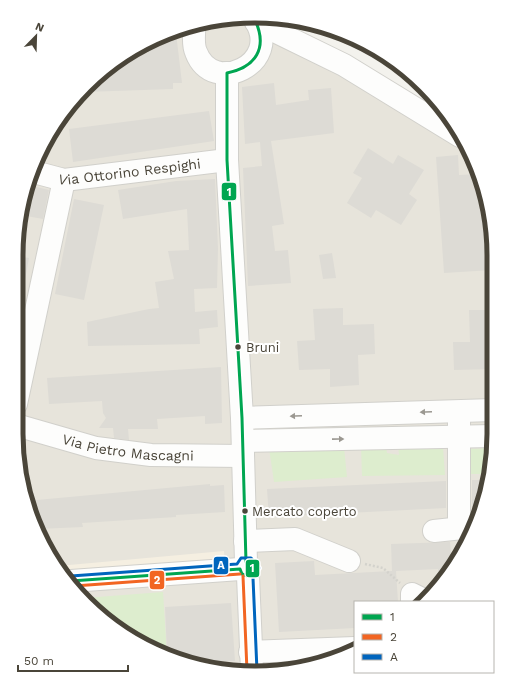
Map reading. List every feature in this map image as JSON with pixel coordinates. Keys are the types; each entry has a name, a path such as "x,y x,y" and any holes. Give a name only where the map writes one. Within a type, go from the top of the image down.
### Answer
{"street":[{"path":"194,31 193,41 195,51 200,60 216,72 235,73 246,68 255,59 259,52 261,42 260,31 257,23"},
{"path":"260,23 287,38 310,47 344,65 451,130"},
{"path":"259,52 283,47 310,47"},
{"path":"226,73 227,160 242,418 247,666 337,651"},
{"name":"Via Ottorino Respighi","path":"38,173 64,180 227,160"},
{"path":"23,371 64,180"},
{"path":"242,418 487,410"},
{"path":"434,531 466,528 458,411"},
{"name":"Via Pietro Mascagni","path":"23,427 96,448 151,455 243,448 487,436"},
{"path":"76,580 245,562 295,539 349,561"}],"path":[{"path":"349,561 383,568 415,598"}],"shaded area":[{"path":"240,23 254,23 451,131 463,152 475,180 483,210 487,240 487,449 483,479 475,509 463,537 448,563 416,601 354,601 354,644 330,654 300,662 270,666 240,666 210,662 180,654 139,635 126,627 102,608 71,575 62,563 47,537 35,509 27,479 23,449 23,240 27,210 35,180 54,139 71,114 91,91 114,71 139,54 180,35 210,27"},
{"path":"224,551 226,578 85,591 64,565"}],"green space":[{"path":"386,445 387,453 399,455 398,445 443,447 445,475 362,476 361,447"},
{"path":"344,447 347,477 274,482 269,448"},
{"path":"487,448 484,474 470,474 468,449"},
{"path":"163,592 166,648 126,627 91,598"}],"building":[{"path":"176,37 182,83 173,83 173,89 90,92 126,62 140,54 148,53 148,49"},
{"path":"274,83 276,105 309,100 308,90 331,88 334,133 271,141 284,224 272,226 275,251 288,250 291,283 248,286 243,168 262,166 260,142 245,144 242,87"},
{"path":"209,111 214,141 73,162 69,129"},
{"path":"368,148 393,164 398,155 424,170 409,194 417,200 401,225 376,210 371,218 347,203 362,178 353,173"},
{"path":"458,155 459,175 473,174 483,210 487,240 487,270 444,273 436,157"},
{"path":"215,179 218,249 217,288 194,289 195,312 217,310 218,327 199,329 200,344 88,346 87,322 159,308 155,282 174,279 168,251 189,250 187,209 123,219 118,190 176,181"},
{"path":"33,186 49,190 43,219 26,216"},
{"path":"74,199 104,205 84,300 55,294"},
{"path":"332,253 336,278 323,279 319,255"},
{"path":"23,257 29,258 23,291"},
{"path":"343,308 343,325 374,324 375,354 358,355 359,385 330,387 330,369 299,370 297,341 315,340 313,309"},
{"path":"469,310 487,310 487,369 454,370 453,342 470,342"},
{"path":"221,367 222,423 205,424 205,416 157,419 158,429 128,429 129,440 114,438 113,428 99,428 106,418 103,413 102,401 49,404 47,378"},
{"path":"472,480 483,480 475,508 472,508"},
{"path":"446,481 446,508 269,517 267,489"},
{"path":"210,484 210,486 224,485 225,512 176,515 176,517 82,523 83,527 43,529 33,500"},
{"path":"450,542 451,558 438,576 438,569 396,571 398,601 354,601 354,628 279,632 275,563 314,561 315,575 392,571 391,544"},
{"path":"231,603 235,661 208,662 180,654 167,648 165,607"}],"transit line":[{"name":"1","path":"76,581 240,569 242,574 248,576 253,571 251,563 246,562 242,418 227,160 227,73 245,66 257,55 260,47 260,39 256,23"},
{"name":"A","path":"72,576 237,564 241,558 251,558 259,568 253,578 257,666"},
{"name":"2","path":"80,586 240,574"},
{"name":"2","path":"243,576 247,666"}],"place":[{"name":"Bruni","path":"238,347"},
{"name":"Mercato coperto","path":"245,511"}]}
